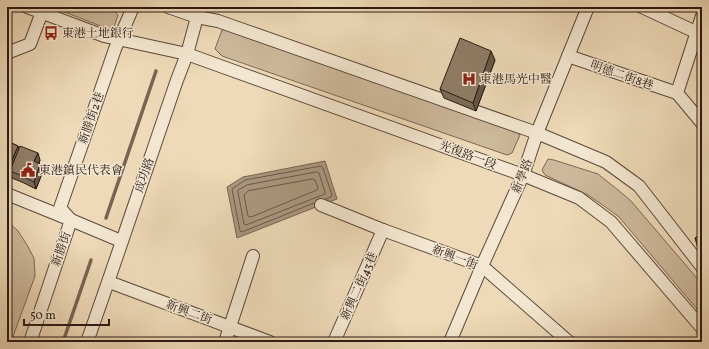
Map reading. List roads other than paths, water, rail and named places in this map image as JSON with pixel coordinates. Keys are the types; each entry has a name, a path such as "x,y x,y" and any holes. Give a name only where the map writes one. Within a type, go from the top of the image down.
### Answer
{"street":[{"name":"光復路一段","path":"27,7 104,36 187,54 524,175 579,198 611,222 702,328"},
{"name":"新勝街2巷","path":"71,220 60,208 115,49 133,7"},
{"path":"168,7 198,12 537,133 606,162 639,186 702,267"},
{"name":"新學路","path":"450,342 482,266 524,175 537,133 588,7"},
{"path":"642,7 699,34"},
{"path":"7,53 30,44 42,12"},
{"name":"成功路","path":"87,342 187,54 198,12"},
{"path":"702,16 699,34 677,93 702,123"},
{"name":"明德二街8巷","path":"568,56 677,93"},
{"name":"新勝街","path":"7,194 71,220 30,342"},
{"name":"新興一街","path":"321,205 383,230 482,266 569,342"},
{"path":"71,220 121,241"},
{"name":"新興二街43巷","path":"334,342 383,230"},
{"path":"225,342 253,256"},
{"name":"新興二街","path":"108,282 270,342"}],"water":[{"path":"325,161 337,199 237,238 227,187 243,177"}],"waterway":[{"path":"106,218 156,71"},
{"path":"63,342 91,260"}],"place":[{"name":"東港土地銀行","path":"51,33"},
{"name":"東港馬光中醫","path":"469,79"},
{"name":"東港鎮民代表會","path":"28,170"}]}
